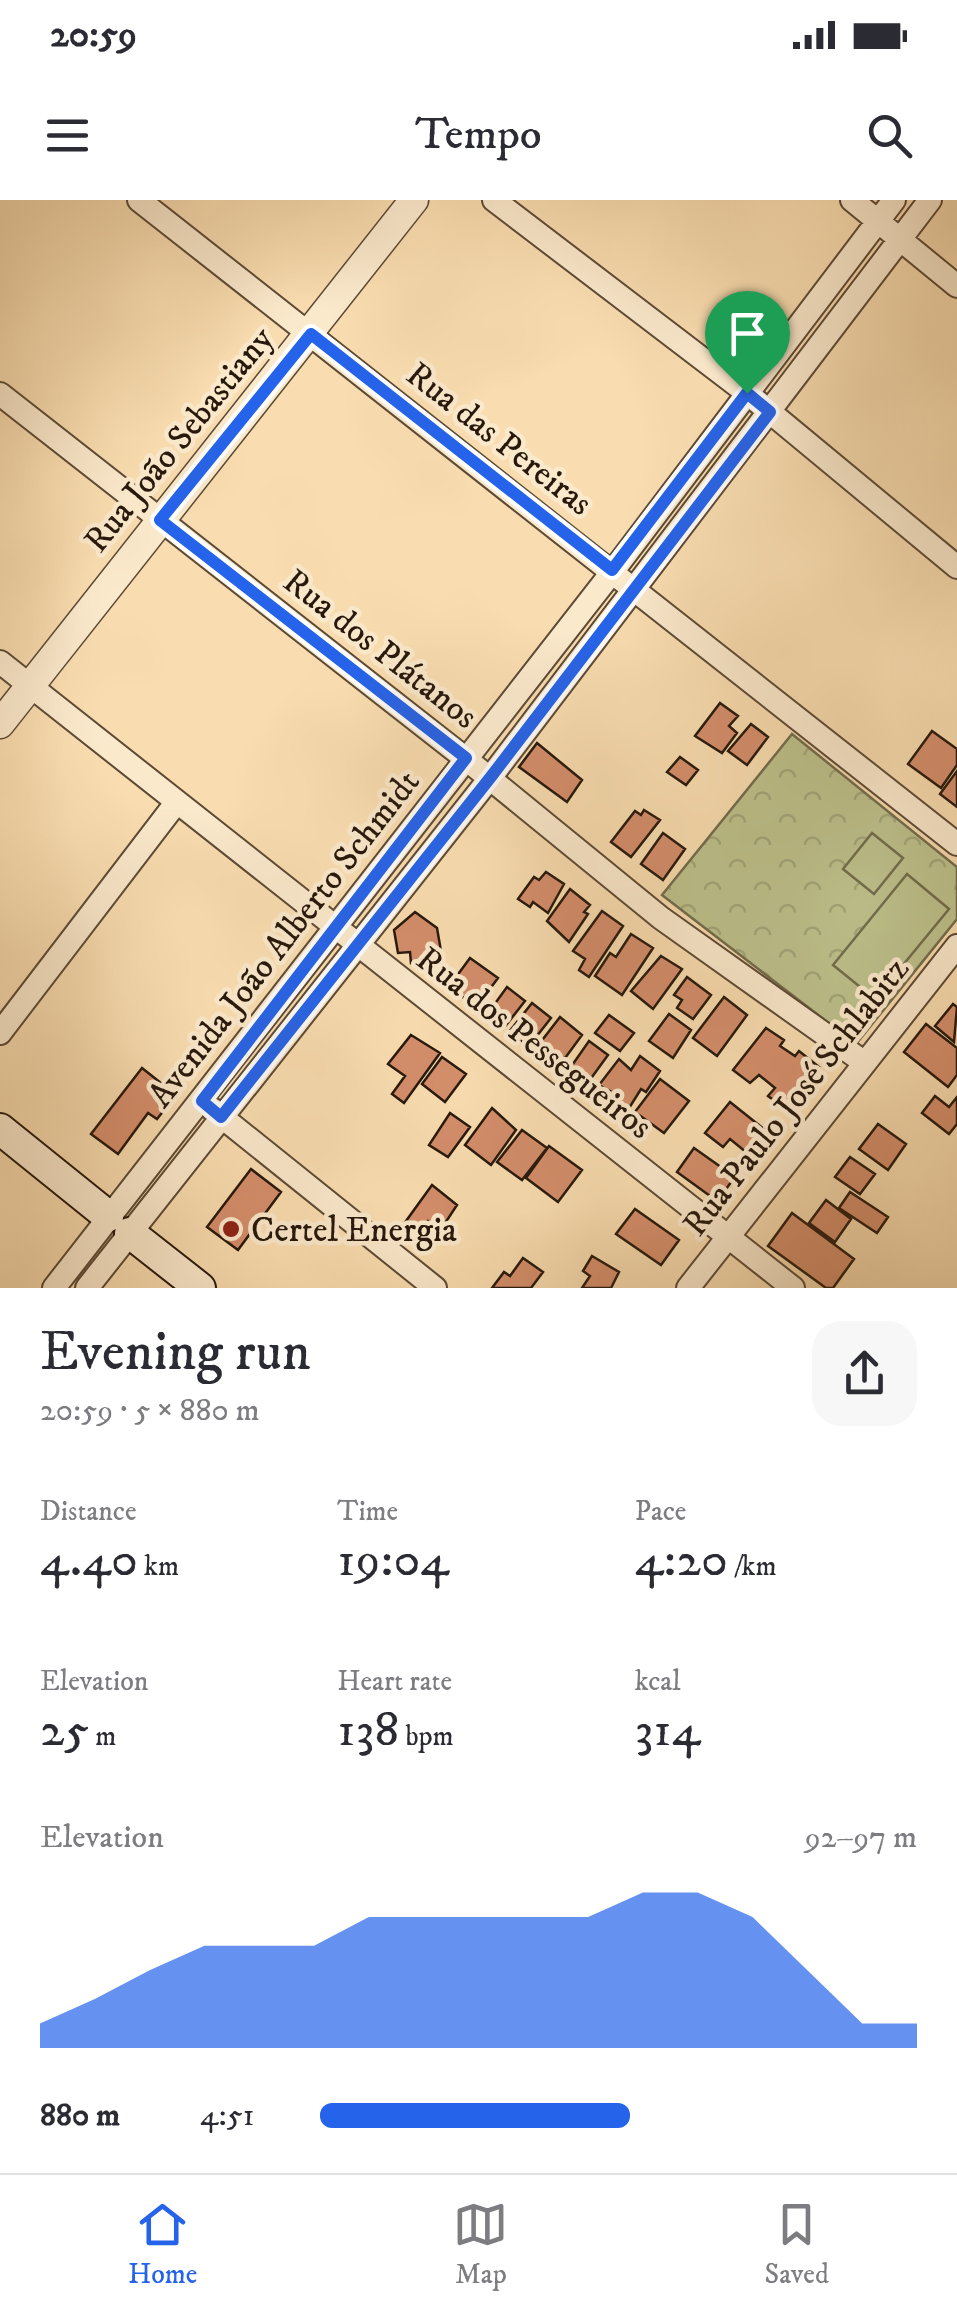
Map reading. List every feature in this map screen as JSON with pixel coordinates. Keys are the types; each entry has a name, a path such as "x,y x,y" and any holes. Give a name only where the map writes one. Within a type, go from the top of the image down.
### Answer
{"main road":[{"path":"0,1129 200,1288"}],"street":[{"name":"Rua das Pereiras","path":"139,200 957,844"},
{"name":"Rua João Sebastiany","path":"0,724 414,200"},
{"path":"494,200 747,393 957,567"},
{"path":"852,200 957,286"},
{"name":"Avenida João Alberto Schmidt","path":"87,1288 119,1224 202,1101 894,200"},
{"name":"Avenida João Alberto Schmidt","path":"54,1288 221,1117 490,778 930,200"},
{"name":"Rua dos Plátanos","path":"0,394 466,758 661,918 865,1063"},
{"name":"Rua dos Pessegueiros","path":"0,662 334,930 792,1288"},
{"path":"0,1033 176,803"},
{"name":"Rua Paulo José Schlabitz","path":"688,1288 957,946"},
{"path":"202,1101 435,1288"}],"green space":[{"path":"792,734 957,867 957,919 856,1044 662,895"},
{"path":"872,833 903,858 874,894 843,869"},
{"path":"907,874 949,909 875,999 833,965"}],"building":[{"path":"720,703 738,716 729,726 737,733 722,753 695,736"},
{"path":"751,724 768,737 747,765 728,751"},
{"path":"932,731 957,749 957,765 941,788 908,764"},
{"path":"537,743 582,780 567,802 519,767"},
{"path":"680,757 698,770 686,785 667,772"},
{"path":"957,771 957,807 940,794"},
{"path":"644,810 660,820 631,857 611,842 635,811 641,815"},
{"path":"663,833 685,849 663,880 641,864"},
{"path":"546,872 564,884 548,913 533,902 530,907 518,899 534,877 539,880"},
{"path":"570,889 590,905 569,942 547,921"},
{"path":"602,911 623,926 589,977 579,970 585,959 573,951"},
{"path":"415,912 437,928 442,957 411,963 410,952 398,953 394,930"},
{"path":"631,934 653,948 622,995 595,976 610,953 616,957"},
{"path":"661,956 682,969 653,1009 631,991"},
{"path":"470,958 498,978 480,1002 448,988"},
{"path":"687,977 711,995 693,1019 677,1008 682,1000 674,995"},
{"path":"507,987 525,1001 503,1029 486,1016"},
{"path":"724,997 747,1015 717,1056 693,1038"},
{"path":"532,1003 551,1018 529,1046 509,1032"},
{"path":"953,1004 957,1007 954,1042 935,1026"},
{"path":"669,1014 691,1030 673,1058 649,1041"},
{"path":"609,1015 634,1033 620,1051 595,1033"},
{"path":"560,1017 582,1035 557,1069 533,1052"},
{"path":"926,1024 957,1048 957,1075 948,1087 904,1052"},
{"path":"766,1028 784,1040 780,1046 795,1056 799,1051 819,1067 787,1110 768,1096 775,1088 759,1075 750,1083 733,1070"},
{"path":"411,1035 440,1053 404,1103 392,1094 405,1076 388,1064"},
{"path":"589,1041 608,1055 584,1088 566,1074"},
{"path":"640,1056 660,1071 646,1092 641,1089 626,1113 605,1100 610,1091 599,1085 619,1059 631,1070"},
{"path":"442,1057 466,1074 445,1102 422,1084"},
{"path":"142,1068 176,1095 157,1119 148,1113 118,1154 91,1134"},
{"path":"660,1079 689,1101 664,1133 635,1112"},
{"path":"935,1096 949,1107 957,1097 957,1124 949,1134 922,1113"},
{"path":"730,1102 770,1134 752,1157 730,1139 723,1147 705,1133"},
{"path":"492,1108 516,1130 491,1165 465,1145"},
{"path":"450,1113 470,1127 448,1157 429,1145"},
{"path":"878,1124 906,1144 888,1170 859,1149"},
{"path":"522,1130 547,1148 522,1180 497,1162"},
{"path":"549,1146 582,1170 558,1202 526,1178"},
{"path":"694,1148 735,1177 717,1201 677,1172"},
{"path":"850,1157 875,1174 860,1194 835,1177"},
{"path":"251,1169 281,1192 238,1250 207,1227"},
{"path":"432,1185 457,1205 440,1231 428,1221 416,1237 401,1228"},
{"path":"850,1192 888,1217 877,1233 839,1208"},
{"path":"826,1200 851,1219 835,1242 809,1223"},
{"path":"635,1209 679,1240 661,1265 616,1234"},
{"path":"792,1213 854,1259 833,1288 826,1288 768,1246"},
{"path":"592,1256 619,1272 611,1288 582,1288 590,1276 583,1271"},
{"path":"523,1258 543,1272 531,1288 492,1288 504,1272 510,1276"}],"place":[{"name":"Certel Energia","path":"231,1229"}],"route":[{"path":"311,334 612,570 747,393 770,412 633,586 490,778 221,1117 202,1101 466,758 160,520 311,334"}]}
